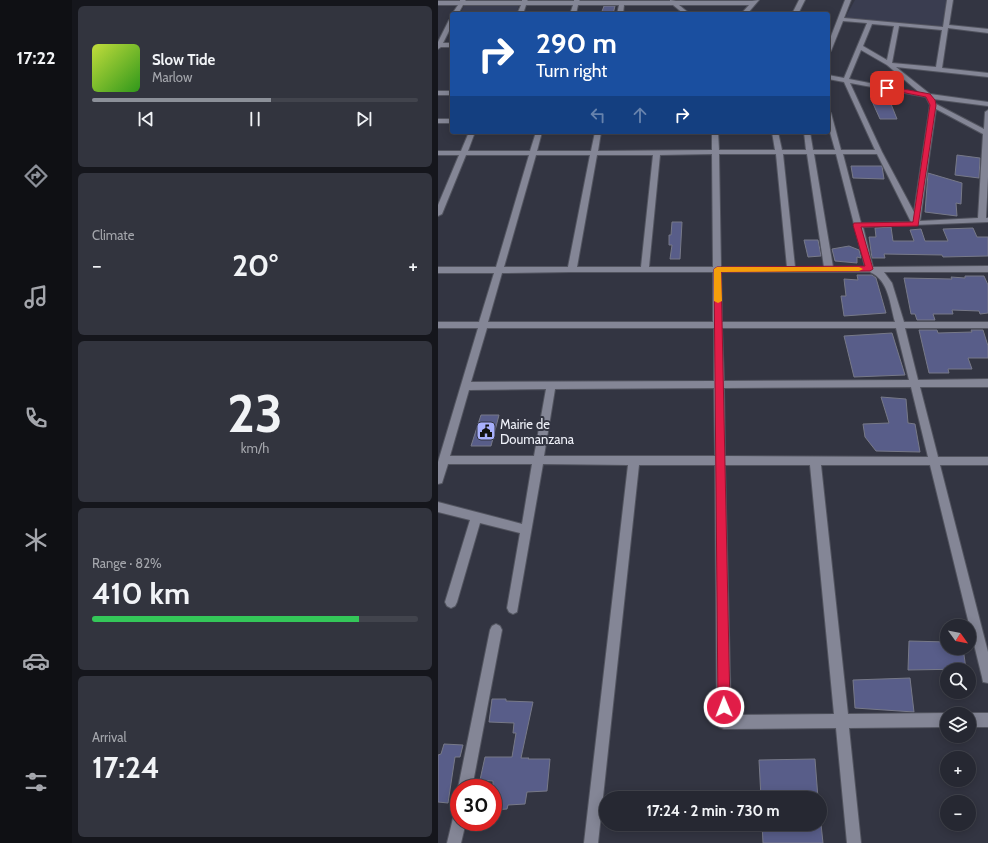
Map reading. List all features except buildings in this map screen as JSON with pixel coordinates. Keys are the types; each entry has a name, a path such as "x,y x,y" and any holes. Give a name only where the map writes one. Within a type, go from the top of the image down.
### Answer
{"street":[{"path":"796,12 802,0"},
{"path":"830,46 848,0"},
{"path":"939,70 950,0"},
{"path":"456,12 462,2"},
{"path":"521,12 525,2"},
{"path":"574,12 577,2"},
{"path":"672,2 684,12"},
{"path":"438,3 755,2"},
{"path":"746,12 755,2"},
{"path":"620,12 622,3"},
{"path":"840,19 897,25 988,31"},
{"path":"870,22 846,80 879,152 916,224"},
{"path":"438,46 450,24"},
{"path":"889,64 897,25"},
{"path":"830,30 836,31"},
{"path":"438,46 450,45"},
{"path":"860,47 889,64 932,100 933,105 916,224"},
{"path":"889,64 988,75"},
{"path":"830,77 928,96 988,104"},
{"path":"438,93 450,93"},
{"path":"933,105 987,133"},
{"path":"857,225 916,224 985,220 988,112"},
{"path":"438,121 450,121"},
{"path":"830,121 870,269"},
{"path":"438,214 471,134"},
{"path":"438,480 538,134"},
{"path":"572,270 598,134"},
{"path":"715,134 724,722 940,720"},
{"path":"775,134 779,152 791,269"},
{"path":"808,134 829,269"},
{"path":"438,153 879,152"},
{"path":"645,269 657,153"},
{"path":"870,269 880,273 885,277 888,283 916,383 988,677"},
{"path":"438,270 988,269"},
{"path":"438,325 988,325"},
{"path":"465,386 988,383"},
{"path":"513,608 551,386"},
{"path":"444,460 988,461"},
{"path":"591,843 634,460"},
{"path":"815,460 854,843"},
{"path":"438,507 526,530"},
{"path":"451,602 476,517"},
{"path":"467,779 496,630"},
{"path":"976,720 988,720"},
{"path":"454,843 456,831"}],"shaded area":[{"path":"855,0 949,0 944,28 845,18"},
{"path":"465,4 519,5 517,12 461,12"}],"slow traffic":[{"path":"718,301 717,269 859,269"}],"place":[{"name":"Mairie de Doumanzana","path":"486,431"}],"route":[{"path":"724,707 717,269 870,269 857,225 916,224 933,105 932,100 928,96 887,88"}]}
